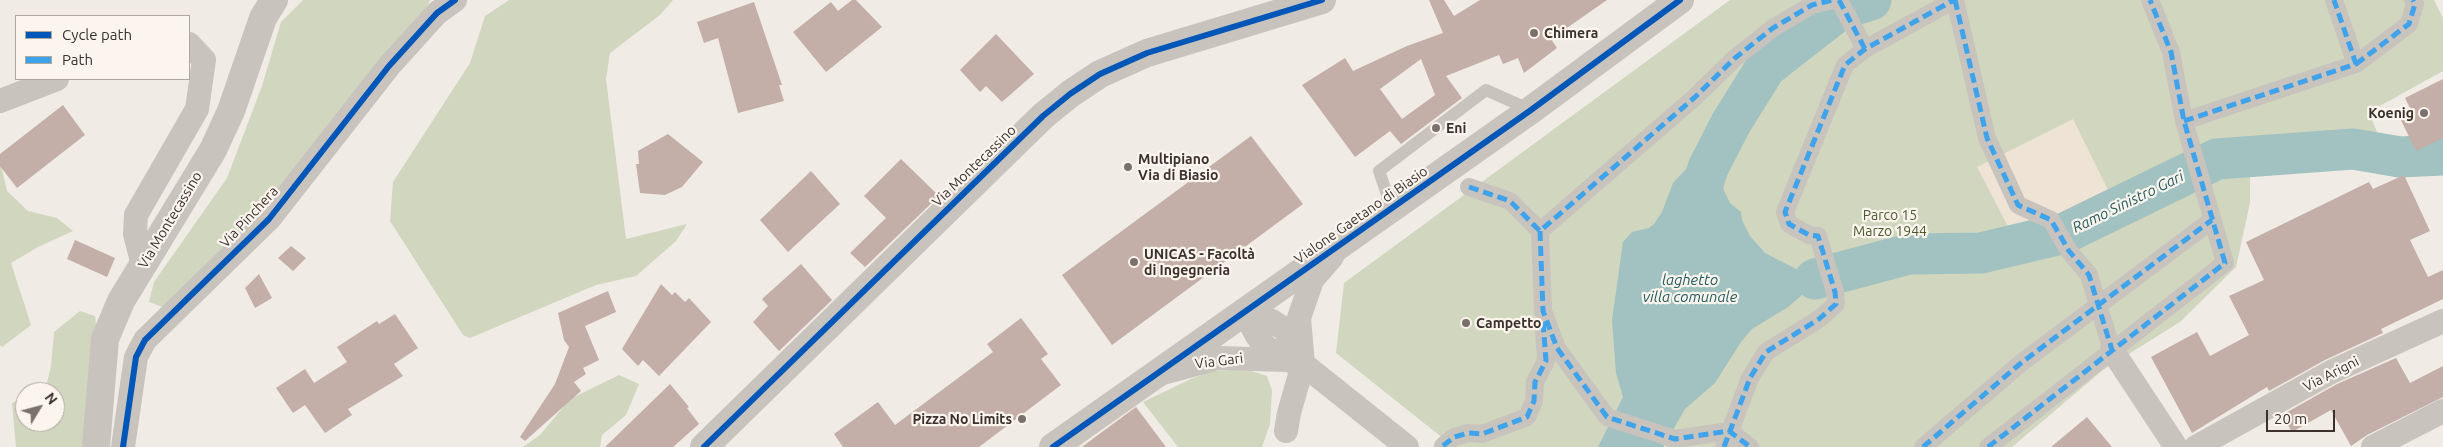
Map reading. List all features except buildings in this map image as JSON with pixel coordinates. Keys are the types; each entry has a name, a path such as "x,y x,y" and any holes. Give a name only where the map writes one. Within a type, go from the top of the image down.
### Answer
{"street":[{"name":"Via Montecassino","path":"96,447 105,339 121,301 213,150 231,112 263,18 274,0"},
{"name":"Via Pinchera","path":"124,447 136,357 145,340 269,219 389,66 437,13 455,0"},
{"name":"Via Montecassino","path":"704,447 1043,116 1070,94 1100,74 1147,53 1322,0"},
{"name":"Vialone Gaetano di Biasio","path":"1053,447 1531,110 1680,0"},
{"path":"1540,231 1694,98 1735,58 1773,28 1812,6 1832,0"},
{"path":"1838,0 1865,49"},
{"path":"1726,439 1750,378 1766,352 1819,319 1836,304 1835,292 1818,236 1808,235 1789,224 1785,212 1845,65 1865,49 1954,0 1987,138 2018,206 2050,220 2069,251 2089,275 2099,302 2112,350 2176,447"},
{"path":"1988,447 2225,263 2184,121 2171,52 2150,0"},
{"path":"2334,0 2356,64"},
{"path":"2184,121 2356,64 2409,24 2415,4 2413,0"},
{"path":"143,265 134,234 136,215 197,109 204,60 190,45"},
{"path":"2,103 55,80"},
{"path":"1443,446 1454,437 1468,433 1482,434 1527,416 1534,401 1535,382 1546,361 1540,231 1510,201 1469,187"},
{"path":"1922,447 2021,363 2099,302 2212,220"},
{"path":"1286,430 1299,318 1312,280 1344,243"},
{"path":"1244,311 1272,321 1284,329 1295,344 1295,362"},
{"path":"1543,311 1557,348 1607,417 1675,439 1726,439 1750,447"},
{"name":"Via Arigni","path":"2196,447 2331,372 2443,321"},
{"name":"Via Gari","path":"1152,376 1218,358 1295,362"},
{"path":"1295,362 1407,447"},
{"path":"2372,447 2443,411"}],"lane":[{"path":"1392,209 1379,171 1486,90 1531,110"}],"green space":[{"path":"303,0 430,0 420,21 249,234 166,308 149,302 154,282 227,178 262,86 281,22"},
{"path":"509,0 673,0 660,15 610,53 606,79 626,239 687,224 676,241 636,276 596,285 470,338 463,335 390,221 393,182 470,63 485,16"},
{"name":"Parco 15 Marzo 1944","path":"1730,0 2434,0 2443,18 2443,71 2369,112 2377,132 2326,160 2250,177 2250,203 2236,267 2180,322 2103,370 2012,447 1454,447 1336,353 1344,283"},
{"path":"0,161 7,191 28,211 57,218 73,231 38,247 11,263 31,325 2,347 0,345"},
{"path":"80,311 95,316 97,334 87,447 16,447 12,403 15,402 15,432 65,432 65,382 47,382 51,366 54,332"},
{"path":"1212,371 1251,371 1267,376 1272,390 1270,424 1262,447 1178,447 1143,402"},
{"path":"619,375 639,384 626,415 602,435 600,447 523,447 540,435 570,399"}],"shaded area":[{"path":"2073,119 2109,192 2015,240 1977,167"}],"water":[{"name":"laghetto villa comunale","path":"1698,165 1708,168 1716,174 1730,203 1741,212 1742,220 1750,236 1765,253 1796,269 1807,270 1813,274 1815,279 1809,289 1788,307 1752,329 1741,342 1715,383 1685,409 1663,447 1598,447 1623,397 1616,373 1612,320 1623,242 1632,232 1649,228 1654,224 1662,212 1673,183 1688,167"}],"waterway":[{"path":"1691,223 1708,168 1731,123 1766,67 1839,10 1871,0"},
{"name":"Ramo Sinistro Gari","path":"1815,279 1909,254 1981,253 2065,233 2217,159 2353,149 2400,157 2443,155"}],"marked path":[{"path":"1469,187 1510,201 1540,231 1694,98 1735,58 1773,28 1812,5 1833,0"},
{"path":"1839,0 1865,49"},
{"path":"1724,447 1750,378 1766,352 1819,319 1836,304 1835,292 1818,236 1809,235 1789,224 1785,212 1845,65 1865,49 1954,0"},
{"path":"1955,0 1987,138 2018,205 2051,220 2069,251 2089,275 2112,350"},
{"path":"1988,447 2225,263 2184,121 2171,52 2150,0"},
{"path":"2184,121 2356,64 2334,0"},
{"path":"2356,64 2409,24 2415,4 2413,0"},
{"path":"1923,447 2021,363 2212,220"},
{"path":"1540,231 1543,311 1557,348 1607,417 1675,439 1729,431 1750,447"},
{"path":"1443,446 1454,437 1468,433 1482,434 1527,417 1534,401 1535,382 1546,361 1543,321"}],"cycle path":[{"path":"123,447 136,357 145,340 269,219 389,66 437,13 455,0"},
{"path":"704,447 1043,116 1070,94 1100,74 1147,53 1322,0"},
{"path":"1053,447 1531,110 1680,0"}],"place":[{"name":"Chimera","path":"1534,33"},
{"name":"Koenig","path":"2424,113"},
{"name":"Eni","path":"1436,128"},
{"name":"Multipiano Via di Biasio","path":"1128,167"},
{"name":"UNICAS - Facoltà di Ingegneria","path":"1134,262"},
{"name":"Campetto","path":"1466,323"},
{"name":"Pizza No Limits","path":"1022,419"}]}
